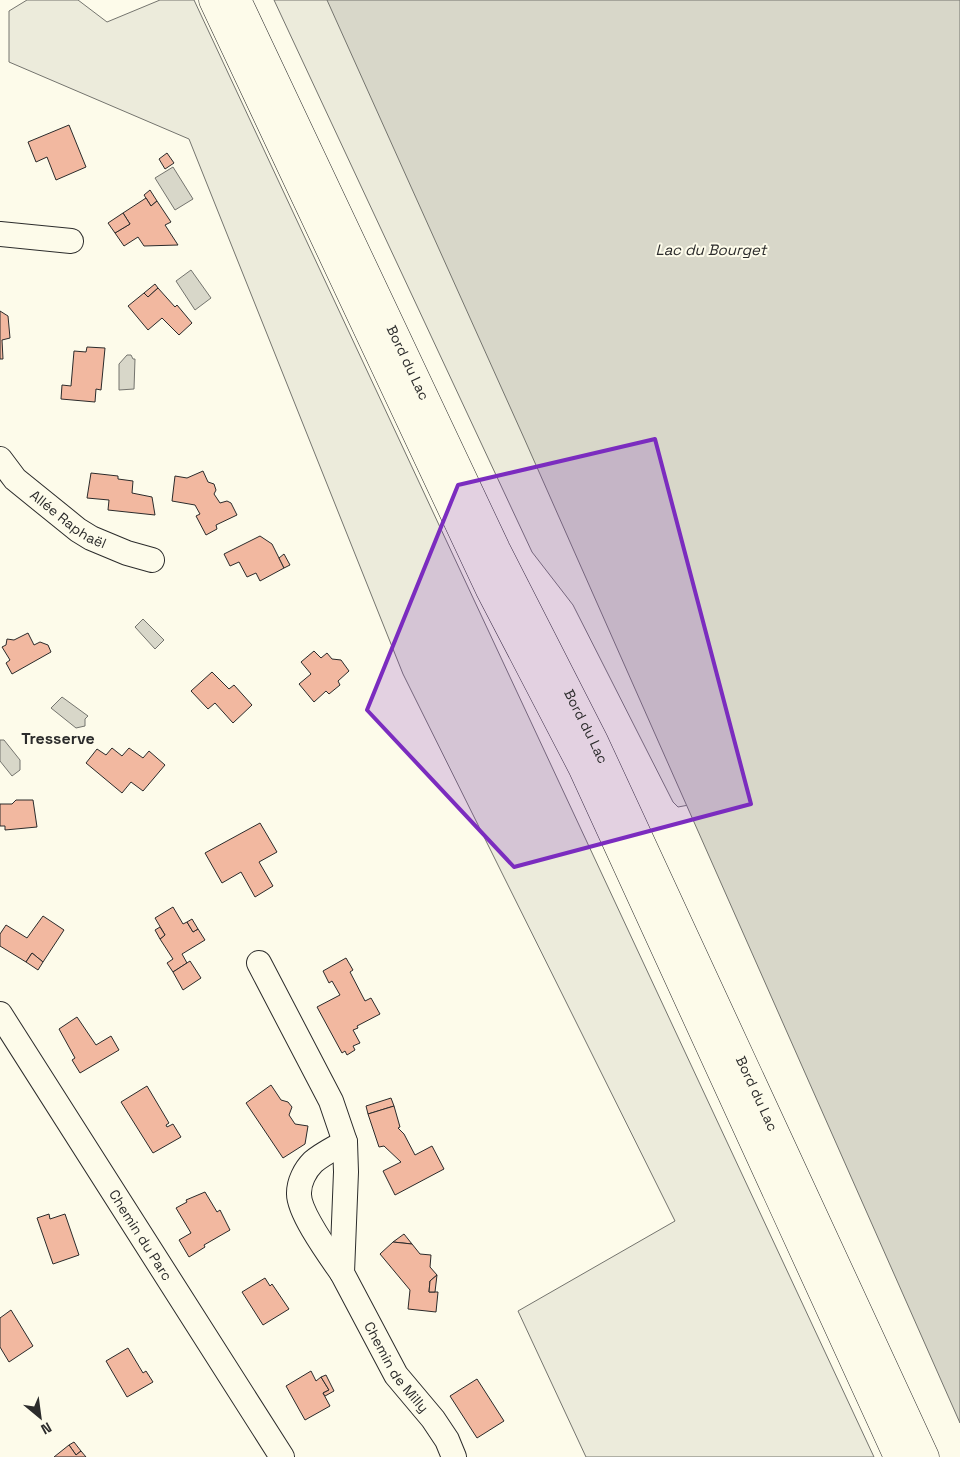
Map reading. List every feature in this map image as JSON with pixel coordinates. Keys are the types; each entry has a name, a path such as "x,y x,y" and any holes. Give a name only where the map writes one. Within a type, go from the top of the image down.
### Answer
{"main road":[{"name":"Bord du Lac","path":"213,0 490,590 582,767 898,1457"},
{"name":"Bord du Lac","path":"237,0 496,549 594,741 925,1457"}],"street":[{"path":"0,234 71,241"},
{"name":"Allée Raphaël","path":"0,459 15,479 78,530 127,554 152,560"},
{"path":"259,963 331,1101 345,1142 346,1172 342,1273"},
{"name":"Chemin du Parc","path":"0,1014 282,1457"},
{"name":"Chemin de Milly","path":"345,1142 313,1162 304,1173 298,1195 303,1210 342,1273 396,1375 433,1419 447,1440 454,1457"}],"highlighted area":[{"path":"655,439 751,804 514,867 367,710 458,485"}],"shaded area":[{"path":"27,0 78,0 107,22 160,0 194,0 874,1457 586,1457 518,1311 675,1221 403,674 189,139 9,62 9,11"},
{"path":"274,0 448,0 716,800 678,807 673,802 573,605 532,552"}],"water":[{"name":"Lac du Bourget","path":"327,0 960,0 960,1423 524,438"},
{"path":"173,167 193,199 175,210 155,178"},
{"path":"191,270 211,298 195,310 176,281"},
{"path":"127,355 131,355 135,359 134,389 119,390 119,364"},
{"path":"143,619 164,640 155,649 135,627"},
{"path":"62,697 88,716 85,719 85,726 76,728 51,708"},
{"path":"0,740 4,740 20,760 20,770 12,776 0,761"}],"building":[{"path":"69,125 86,167 56,180 47,157 36,162 28,142"},
{"path":"167,153 174,163 165,169 159,159"},
{"path":"150,190 157,201 151,206 144,195"},
{"path":"146,198 151,206 157,201 171,222 165,225 178,245 144,246 138,237 124,246 115,233 130,224 123,213"},
{"path":"123,213 130,224 115,233 108,223"},
{"path":"155,284 158,288 148,297 144,293"},
{"path":"158,288 175,307 177,305 192,323 179,335 162,318 148,330 128,306 144,293 148,297"},
{"path":"0,311 8,316 10,338 2,340 3,359 0,359"},
{"path":"87,347 105,348 101,390 96,389 95,402 61,399 62,385 71,386 74,351 86,352"},
{"path":"203,471 208,482 214,484 216,490 214,494 220,503 227,501 231,503 237,515 216,525 217,529 206,535 196,516 200,514 195,505 172,501 175,476 187,478"},
{"path":"91,473 118,476 118,479 133,481 132,493 152,497 155,515 108,510 109,500 87,498"},
{"path":"260,536 272,544 284,568 260,581 256,573 247,577 239,562 230,566 224,554"},
{"path":"284,554 290,565 284,568 279,558"},
{"path":"28,633 34,645 40,642 48,645 51,652 12,674 6,663 10,660 2,647 6,645 7,639 14,640"},
{"path":"314,651 321,658 327,653 332,659 341,660 349,671 338,681 340,685 329,694 326,691 314,702 299,684 311,674 301,662"},
{"path":"212,672 229,689 234,685 252,705 233,723 215,703 208,709 191,691"},
{"path":"112,748 122,756 129,748 143,758 149,751 165,765 143,791 131,782 122,793 86,763 97,749 106,755"},
{"path":"16,800 33,800 37,827 5,830 5,826 0,826 0,804 12,804"},
{"path":"260,823 277,852 259,862 273,886 255,897 241,872 222,883 205,853"},
{"path":"173,907 183,924 187,922 193,932 198,929 205,940 182,954 187,963 173,972 167,963 173,959 160,939 165,935 155,918"},
{"path":"43,916 64,930 43,962 32,953 26,962 0,946 0,934 6,925 27,938"},
{"path":"192,919 198,929 193,932 187,922"},
{"path":"160,927 165,935 160,939 155,930"},
{"path":"32,953 43,962 38,970 26,962"},
{"path":"346,958 353,970 350,972 365,1001 371,998 380,1014 353,1030 360,1043 353,1046 355,1050 347,1055 345,1051 342,1053 317,1007 340,995 332,981 329,983 323,971"},
{"path":"190,961 201,978 183,990 173,972"},
{"path":"77,1017 96,1045 111,1036 119,1050 80,1073 72,1060 75,1058 59,1029"},
{"path":"271,1085 281,1100 288,1102 292,1107 289,1115 295,1124 308,1126 305,1144 283,1158 246,1103"},
{"path":"147,1086 169,1123 166,1125 167,1127 173,1124 181,1137 153,1153 121,1102"},
{"path":"391,1098 394,1106 368,1114 366,1106"},
{"path":"394,1106 400,1127 398,1128 404,1134 415,1155 432,1146 444,1169 395,1195 383,1171 401,1162 384,1146 379,1147 368,1114"},
{"path":"205,1192 217,1212 220,1210 230,1230 204,1245 205,1247 189,1257 179,1240 191,1233 176,1208 187,1202 186,1200"},
{"path":"49,1214 50,1219 65,1214 79,1255 53,1264 37,1218"},
{"path":"404,1234 412,1244 393,1242"},
{"path":"393,1242 412,1244 420,1254 431,1255 430,1267 437,1275 430,1281 429,1292 438,1292 436,1312 408,1309 410,1290 380,1254"},
{"path":"437,1275 435,1292 429,1292 430,1281"},
{"path":"265,1278 270,1286 272,1284 289,1309 263,1325 242,1292"},
{"path":"11,1310 33,1346 9,1362 0,1347 0,1318"},
{"path":"128,1348 143,1373 146,1371 153,1382 127,1397 106,1361"},
{"path":"311,1371 316,1381 321,1377 329,1390 323,1393 330,1406 305,1420 286,1386"},
{"path":"326,1375 334,1391 325,1396 323,1393 329,1390 321,1377"},
{"path":"477,1379 504,1421 477,1438 450,1396"},
{"path":"74,1442 81,1451 76,1455 69,1445"},
{"path":"69,1445 76,1455 81,1451 86,1457 54,1457"}],"district":[{"name":"Tresserve","path":"58,738"}]}
